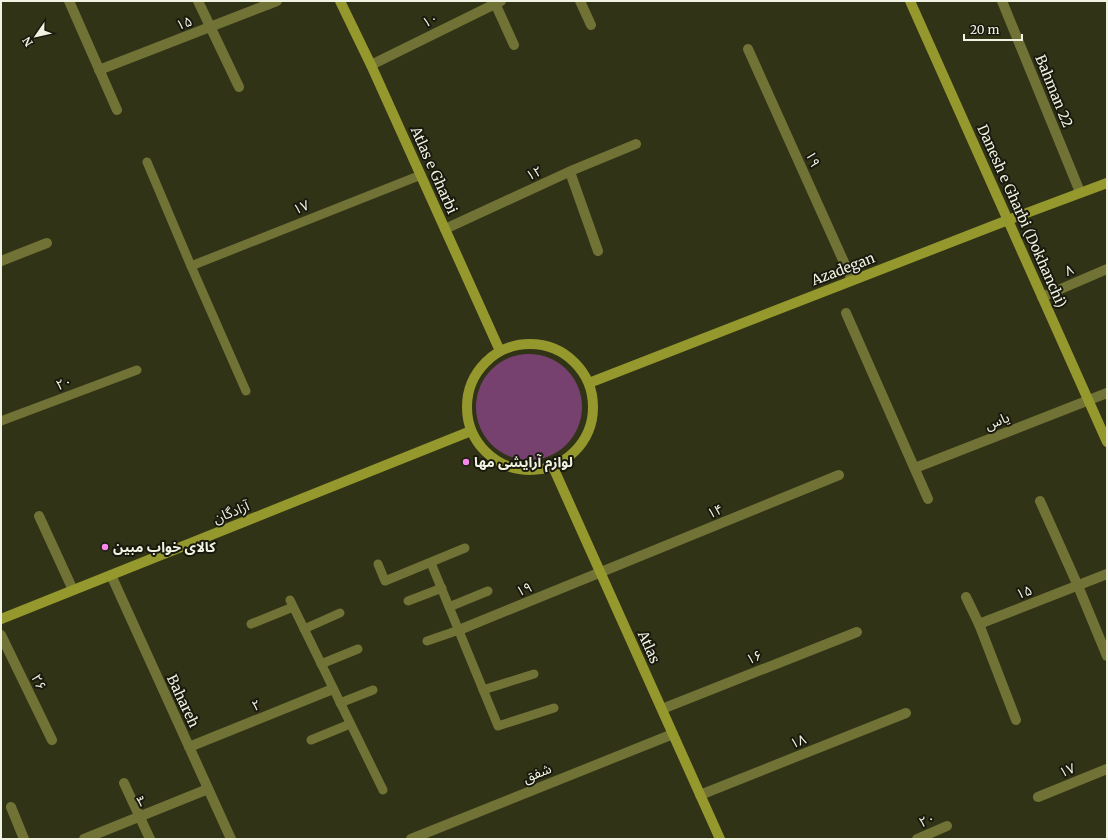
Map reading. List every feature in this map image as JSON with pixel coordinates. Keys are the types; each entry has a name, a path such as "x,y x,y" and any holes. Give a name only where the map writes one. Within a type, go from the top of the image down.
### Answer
{"main road":[{"name":"Atlas e Gharbi","path":"340,1 371,65 500,351"},
{"name":"Danesh e Gharbi (Dokhanchi)","path":"910,1 1107,442"},
{"name":"Azadegan","path":"589,383 852,280 1107,183"},
{"path":"534,343 551,347 567,355 580,368 589,383 594,402 592,423 584,441 570,456 553,466 534,470 508,466 496,460 482,448 471,431 467,413 468,394 474,377 485,362 500,351 516,345 534,343"},
{"name":"آزادگان","path":"1,619 471,431"},
{"name":"Atlas","path":"553,466 720,839"}],"street":[{"path":"69,1 117,110"},
{"path":"198,1 239,87"},
{"name":"۱۵","path":"99,70 278,1"},
{"path":"580,1 591,25"},
{"name":"Bahman 22","path":"1002,1 1080,192"},
{"path":"497,2 514,45"},
{"name":"۱۰","path":"371,65 497,2"},
{"name":"۱۹","path":"748,49 852,280"},
{"name":"۱۲","path":"445,229 570,172 636,144"},
{"path":"570,172 598,251"},
{"path":"1,261 47,243"},
{"name":"۸","path":"1042,297 1107,269"},
{"path":"846,313 928,499"},
{"path":"1088,399 1107,393"},
{"name":"یاس","path":"915,468 1088,399"},
{"name":"۱۴","path":"600,572 839,475"},
{"path":"1040,501 1107,656"},
{"path":"39,516 73,590"},
{"name":"۱۹","path":"459,630 600,572"},
{"name":"۱۵","path":"979,624 1107,574"},
{"name":"Bahareh","path":"110,575 231,839"},
{"path":"966,597 979,624 1016,720"},
{"name":"۱۶","path":"662,709 857,632"},
{"name":"۲۶","path":"1,635 52,740"},
{"name":"۲","path":"189,747 333,690"},
{"name":"۱۸","path":"700,795 906,713"},
{"name":"شفق","path":"411,839 673,734"},
{"name":"۱۷","path":"1038,797 1107,769"},
{"path":"124,783 150,839"},
{"name":"۳","path":"84,839 208,789"},
{"path":"11,807 24,839"},
{"name":"۲۰","path":"917,839 947,826"}],"lane":[{"path":"147,162 246,391"},
{"name":"۱۷","path":"191,266 421,175"},
{"name":"۲۰","path":"1,421 137,370"},
{"path":"378,564 385,581 465,548"},
{"path":"431,563 498,726 554,708"},
{"path":"408,601 442,588"},
{"path":"449,607 488,591"},
{"path":"251,624 292,604 383,790"},
{"path":"304,629 340,613"},
{"path":"428,642 459,630"},
{"path":"321,664 358,649"},
{"path":"483,690 534,674"},
{"path":"340,703 373,690"},
{"path":"311,740 350,724"}],"shaded area":[{"path":"529,354 549,358 567,369 578,387 582,407 578,427 567,445 549,456 529,460 509,456 491,445 480,427 476,407 480,387 491,369 509,358"}],"place":[{"name":"لوازم آرایشی مها","path":"466,462"},
{"name":"کالای خواب مبین","path":"105,547"}]}
